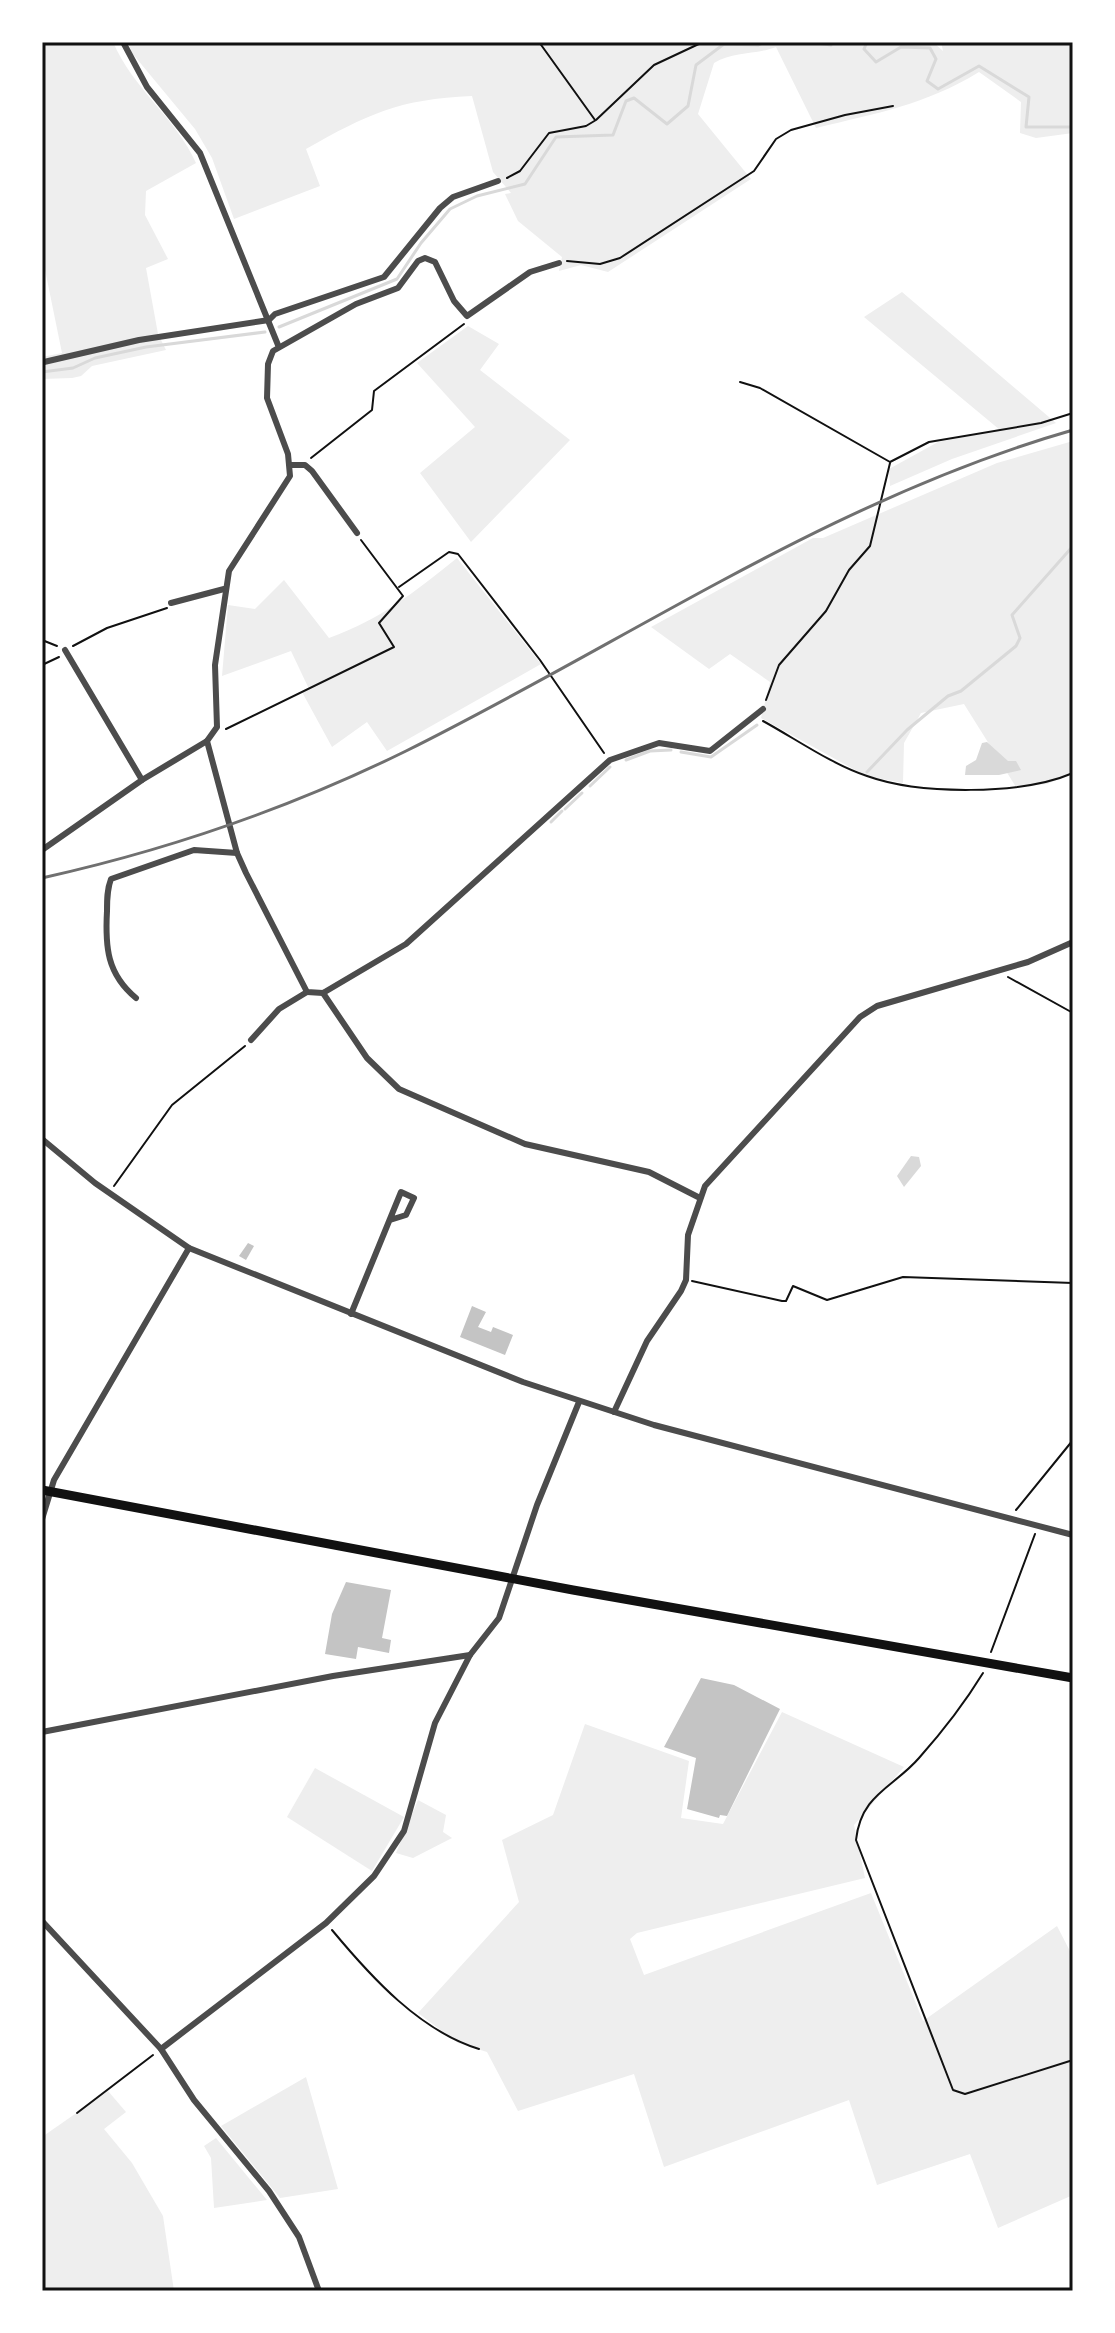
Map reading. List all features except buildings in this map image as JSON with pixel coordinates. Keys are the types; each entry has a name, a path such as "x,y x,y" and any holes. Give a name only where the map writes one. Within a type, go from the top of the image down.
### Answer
{"main road":[{"path":"46,1491 515,1580 1073,1678"}],"street":[{"path":"123,42 147,87 200,153 278,345"},
{"path":"44,362 139,340 269,320 275,314 384,277 440,208 453,197 498,181"},
{"path":"42,850 142,780 207,741 217,727 215,665 224,589 242,548 286,487 290,465 267,398 268,364 278,345 356,304 398,288 418,261 425,258 435,262 454,301 467,316 530,272 559,263"},
{"path":"290,465 305,465 357,533"},
{"path":"171,605 224,589"},
{"path":"65,650 142,780"},
{"path":"251,1040 279,1009 307,992 323,993 391,956 610,760 659,743 710,751 763,709"},
{"path":"207,741 237,853 307,992"},
{"path":"136,998 122,987 108,960 106,931 111,879 194,850 237,853"},
{"path":"614,1412 647,1341 686,1280 686,1246 698,1197 868,1009 1003,970 1073,942"},
{"path":"323,993 367,1058 399,1089 525,1144 649,1172 698,1197"},
{"path":"42,1139 189,1248 579,1402 1073,1535"},
{"path":"351,1314 401,1192 414,1198 406,1215 390,1220"},
{"path":"42,1519 46,1491 189,1248"},
{"path":"161,2049 326,1923 374,1876 404,1831 435,1723 470,1655 499,1618 515,1580 537,1505 579,1402"},
{"path":"42,1732 333,1676 470,1655"},
{"path":"42,1921 161,2049 194,2100 284,2213 299,2237 319,2291"}],"path":[{"path":"539,42 596,120"},
{"path":"498,181 520,171 549,133 586,126 654,65 703,42"},
{"path":"559,263 572,260 600,264 620,258 754,171 776,139 791,130 893,106"},
{"path":"305,465 372,410 374,391 467,322 467,316"},
{"path":"740,382 760,388 890,462"},
{"path":"763,709 779,665 826,611 849,570 870,546 890,462 929,442 1041,423 1073,413"},
{"path":"217,727 225,729 394,647 379,623 403,596 357,533"},
{"path":"397,587 449,552 458,554 522,636 610,760"},
{"path":"42,665 107,628 171,605"},
{"path":"42,640 65,650"},
{"path":"755,716 866,776 930,788 1047,784 1073,773"},
{"path":"1003,970 1008,977 1073,1013"},
{"path":"110,1192 172,1105 251,1040"},
{"path":"686,1280 782,1301 786,1301 793,1286 827,1300 903,1277 1073,1283"},
{"path":"1009,1518 1073,1440"},
{"path":"1039,1526 988,1663 955,1718 914,1764 871,1800 858,1823 856,1840 953,2090 965,2094 1073,2060"},
{"path":"326,1923 357,1959 416,2014 456,2042 479,2049"},
{"path":"77,2113 161,2049"}],"shaded area":[{"path":"42,42 113,42 121,59 188,147 196,163 146,191 145,215 168,259 146,268 158,334 166,350 92,366 81,376 72,378 42,379 42,357 62,353 42,255"},
{"path":"128,42 933,42 943,51 941,42 1073,42 1073,133 1036,138 1020,133 1021,102 979,72 920,100 816,128 776,47 729,57 714,63 698,114 751,179 608,272 581,265 559,271 562,257 518,221 505,194 511,193 493,172 472,96 404,105 348,126 306,149 320,186 234,219 212,158 195,129 132,53"},
{"path":"902,292 1056,423 952,459 890,486 889,469 938,442 1000,430 864,317"},
{"path":"468,326 499,344 480,370 570,440 471,542 420,473 475,427 417,363"},
{"path":"1073,441 1073,773 1047,784 1016,787 964,704 921,713 904,743 903,783 866,776 761,718 770,682 730,654 709,669 651,627 813,538 823,538 997,463"},
{"path":"457,558 541,664 387,751 367,722 332,747 302,692 309,689 291,651 222,676 228,605 255,609 284,580 329,638 382,613"},
{"path":"987,742 1008,761 1016,761 1021,770 999,775 965,775 966,766 976,760 982,743"},
{"path":"911,1156 919,1157 921,1166 904,1187 897,1176"},
{"path":"782,1712 904,1767 854,1825 865,1878 637,1933 630,1939 644,1975 871,1893 923,2021 1057,1926 1073,1957 1073,2195 998,2228 970,2154 877,2185 849,2100 664,2167 634,2074 518,2111 487,2052 458,2043 418,2013 519,1902 502,1840 553,1815 585,1724 689,1761 681,1818 723,1824"},
{"path":"315,1768 404,1817 372,1871 287,1817"},
{"path":"418,1800 446,1815 443,1832 452,1838 413,1858 396,1853"},
{"path":"306,2077 338,2189 280,2198 221,2126"},
{"path":"108,2091 126,2112 104,2129 132,2163 163,2216 174,2291 42,2291 42,2137"},
{"path":"216,2138 267,2200 214,2208 211,2158 204,2146"}],"waterway":[{"path":"279,327 397,279 421,243 450,209 477,196 525,184 556,137 613,135 626,101 634,98 667,124 688,106 696,65 724,44 758,45 765,42"},
{"path":"811,42 831,45 830,42"},
{"path":"867,42 864,49 876,62 901,47 930,48 936,59 927,81 938,89 979,66 1029,97 1026,127 1073,127"},
{"path":"42,372 73,368 95,358 146,347 265,332"},
{"path":"867,772 907,730 1016,646 1020,638 1012,615 1073,546"},
{"path":"681,752 711,757 757,725"},
{"path":"626,760 650,751 671,750"},
{"path":"590,786 610,767"},
{"path":"565,809 582,793"},
{"path":"551,822 562,811"}],"railway":[{"path":"42,878 182,841 273,809 362,772 489,708 815,533 898,494 984,459 1073,430"}]}
